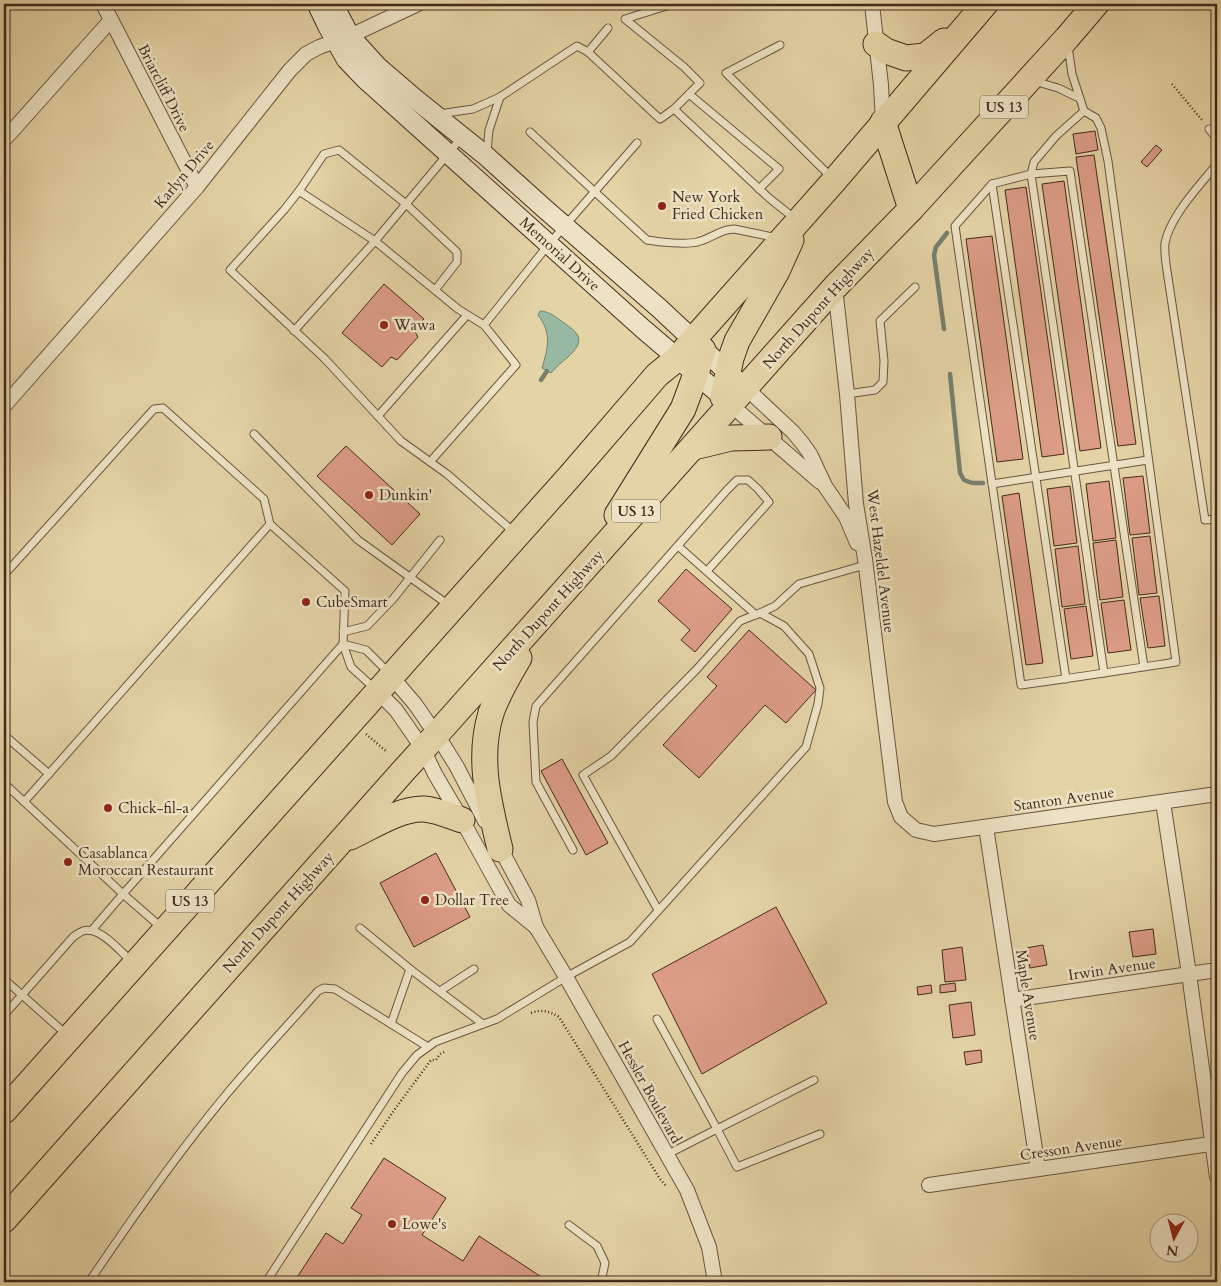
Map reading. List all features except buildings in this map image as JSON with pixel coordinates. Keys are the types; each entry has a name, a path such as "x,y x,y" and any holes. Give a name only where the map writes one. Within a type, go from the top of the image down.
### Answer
{"highway":[{"name":"US 13","path":"4,1110 570,476 657,375 691,349 985,4"},
{"name":"North Dupont Highway","path":"4,1220 694,446 732,391 911,209 1096,4"},
{"path":"876,44 886,51 906,58 925,56 968,22"},
{"path":"883,122 911,209"},
{"path":"732,391 731,358 737,341 777,271 791,230"},
{"path":"578,576 683,409 696,374 691,349"},
{"path":"694,446 731,438 769,436"},
{"path":"500,848 486,786 485,738 496,700 541,618"},
{"path":"339,842 407,811 423,809 440,812 462,820"}],"street":[{"name":"Briarcliff Drive","path":"103,4 197,187"},
{"name":"Memorial Drive","path":"317,4 343,38 463,136 652,302 691,349 732,391 769,436 825,486"},
{"name":"Memorial Drive","path":"334,4 343,38 346,59 365,79 642,328 691,349"},
{"name":"Karlyn Drive","path":"4,406 197,187 290,70 306,54 418,4"},
{"path":"872,4 883,122"},
{"path":"4,140 111,20"},
{"name":"West Hazeldel Avenue","path":"835,287 847,394 856,504 895,802 901,817 916,830"},
{"name":"Memorial Drive","path":"696,374 732,391 793,432 803,444 825,486 846,517 865,562"},
{"name":"Hessler Boulevard","path":"384,683 415,704 430,742 435,774 509,906 536,927"},
{"name":"Hessler Boulevard","path":"384,683 396,710 457,767 528,900 536,927 687,1190 709,1247 715,1282"},
{"name":"Stanton Avenue","path":"916,830 934,834 1217,794"},
{"path":"1163,802 1214,1143 1217,1177"},
{"name":"Maple Avenue","path":"986,827 1038,1169"},
{"name":"Irwin Avenue","path":"1012,1000 1217,970"},
{"name":"Cresson Avenue","path":"929,1185 1214,1143"}],"lane":[{"path":"435,115 473,109 500,97 577,46 588,52 660,119 674,109 700,83 684,67 625,19 673,4"},
{"path":"588,52 608,28"},
{"path":"1067,38 1072,74 1079,98 1084,112 1096,118 1101,128 1108,161 1176,662 1144,667 1104,673 1066,679 1021,685 955,226 992,184 1031,174 1070,171 1144,667"},
{"path":"780,45 726,73 834,180"},
{"path":"1029,79 1058,88 1079,98"},
{"path":"689,94 779,169 759,189"},
{"path":"486,156 489,130 500,97"},
{"path":"674,109 769,198 791,230"},
{"path":"1084,112 1056,136 1034,162 1031,174 1104,673"},
{"path":"1209,129 1217,139"},
{"path":"530,132 647,240 697,242 721,231 728,230 791,230"},
{"path":"294,331 375,241 463,136"},
{"path":"484,325 549,244 566,227 637,143"},
{"path":"435,290 457,262 457,252 406,204 339,150 324,154 284,210 230,270 325,359 400,441 447,474 517,534"},
{"path":"1217,164 1185,204 1172,224 1165,244 1167,271 1205,520 1217,519"},
{"path":"992,184 1066,679"},
{"path":"299,191 375,241 458,310 484,325 516,365 430,462"},
{"path":"847,394 875,390 883,382 884,361 880,321 914,287"},
{"path":"378,416 467,315"},
{"path":"4,576 154,408 163,408 264,499 270,524 345,590 343,644 351,667 384,683"},
{"path":"254,434 358,540 452,608"},
{"path":"992,484 1148,460"},
{"path":"573,850 536,782 533,722 536,706 737,480 748,480 769,502 707,571"},
{"path":"24,802 270,524"},
{"path":"343,632 367,626 393,599 440,540"},
{"path":"266,1282 402,1073 417,1055 435,1042 497,1019 566,977 630,942 806,747 818,704 820,688 809,654 784,626 758,614 678,546"},
{"path":"658,910 583,775 611,756 696,670 740,621 775,606 799,584 865,562"},
{"path":"343,644 366,650 384,683"},
{"path":"92,930 343,644"},
{"path":"4,735 49,774"},
{"path":"4,783 164,930"},
{"path":"360,928 410,969 483,1024"},
{"path":"4,1015 73,937 83,931 92,930 100,933 134,964"},
{"path":"391,1024 410,969"},
{"path":"440,991 474,969"},
{"path":"4,979 69,1037"},
{"path":"89,1282 175,1159 230,1089 318,991 324,988 335,989 428,1047"},
{"path":"657,1018 736,1167 820,1134"},
{"path":"666,1154 814,1080"},
{"path":"569,1225 597,1246 605,1263 601,1282"}],"path":[{"path":"1172,84 1209,129"},
{"path":"362,732 386,751"},
{"path":"526,1014 539,1010 550,1012 559,1017 660,1179 668,1188"},
{"path":"371,1144 431,1060 436,1060 440,1054 448,1051"}],"shaded area":[{"path":"540,311 550,313 559,319 574,331 579,339 579,343 573,352 551,373 542,368 548,341 545,328 538,315"}],"waterway":[{"path":"944,329 934,255 936,247 947,233"},
{"path":"541,380 547,371"},
{"path":"950,374 960,473 964,480 972,483 983,483"}],"place":[{"name":"New York Fried Chicken","path":"662,206"},
{"name":"Wawa","path":"384,325"},
{"name":"Dunkin'","path":"369,495"},
{"name":"CubeSmart","path":"306,602"},
{"name":"Chick-fil-a","path":"108,808"},
{"name":"Casablanca Moroccan Restaurant","path":"68,862"},
{"name":"Dollar Tree","path":"425,900"},
{"name":"Lowe's","path":"392,1224"}]}
